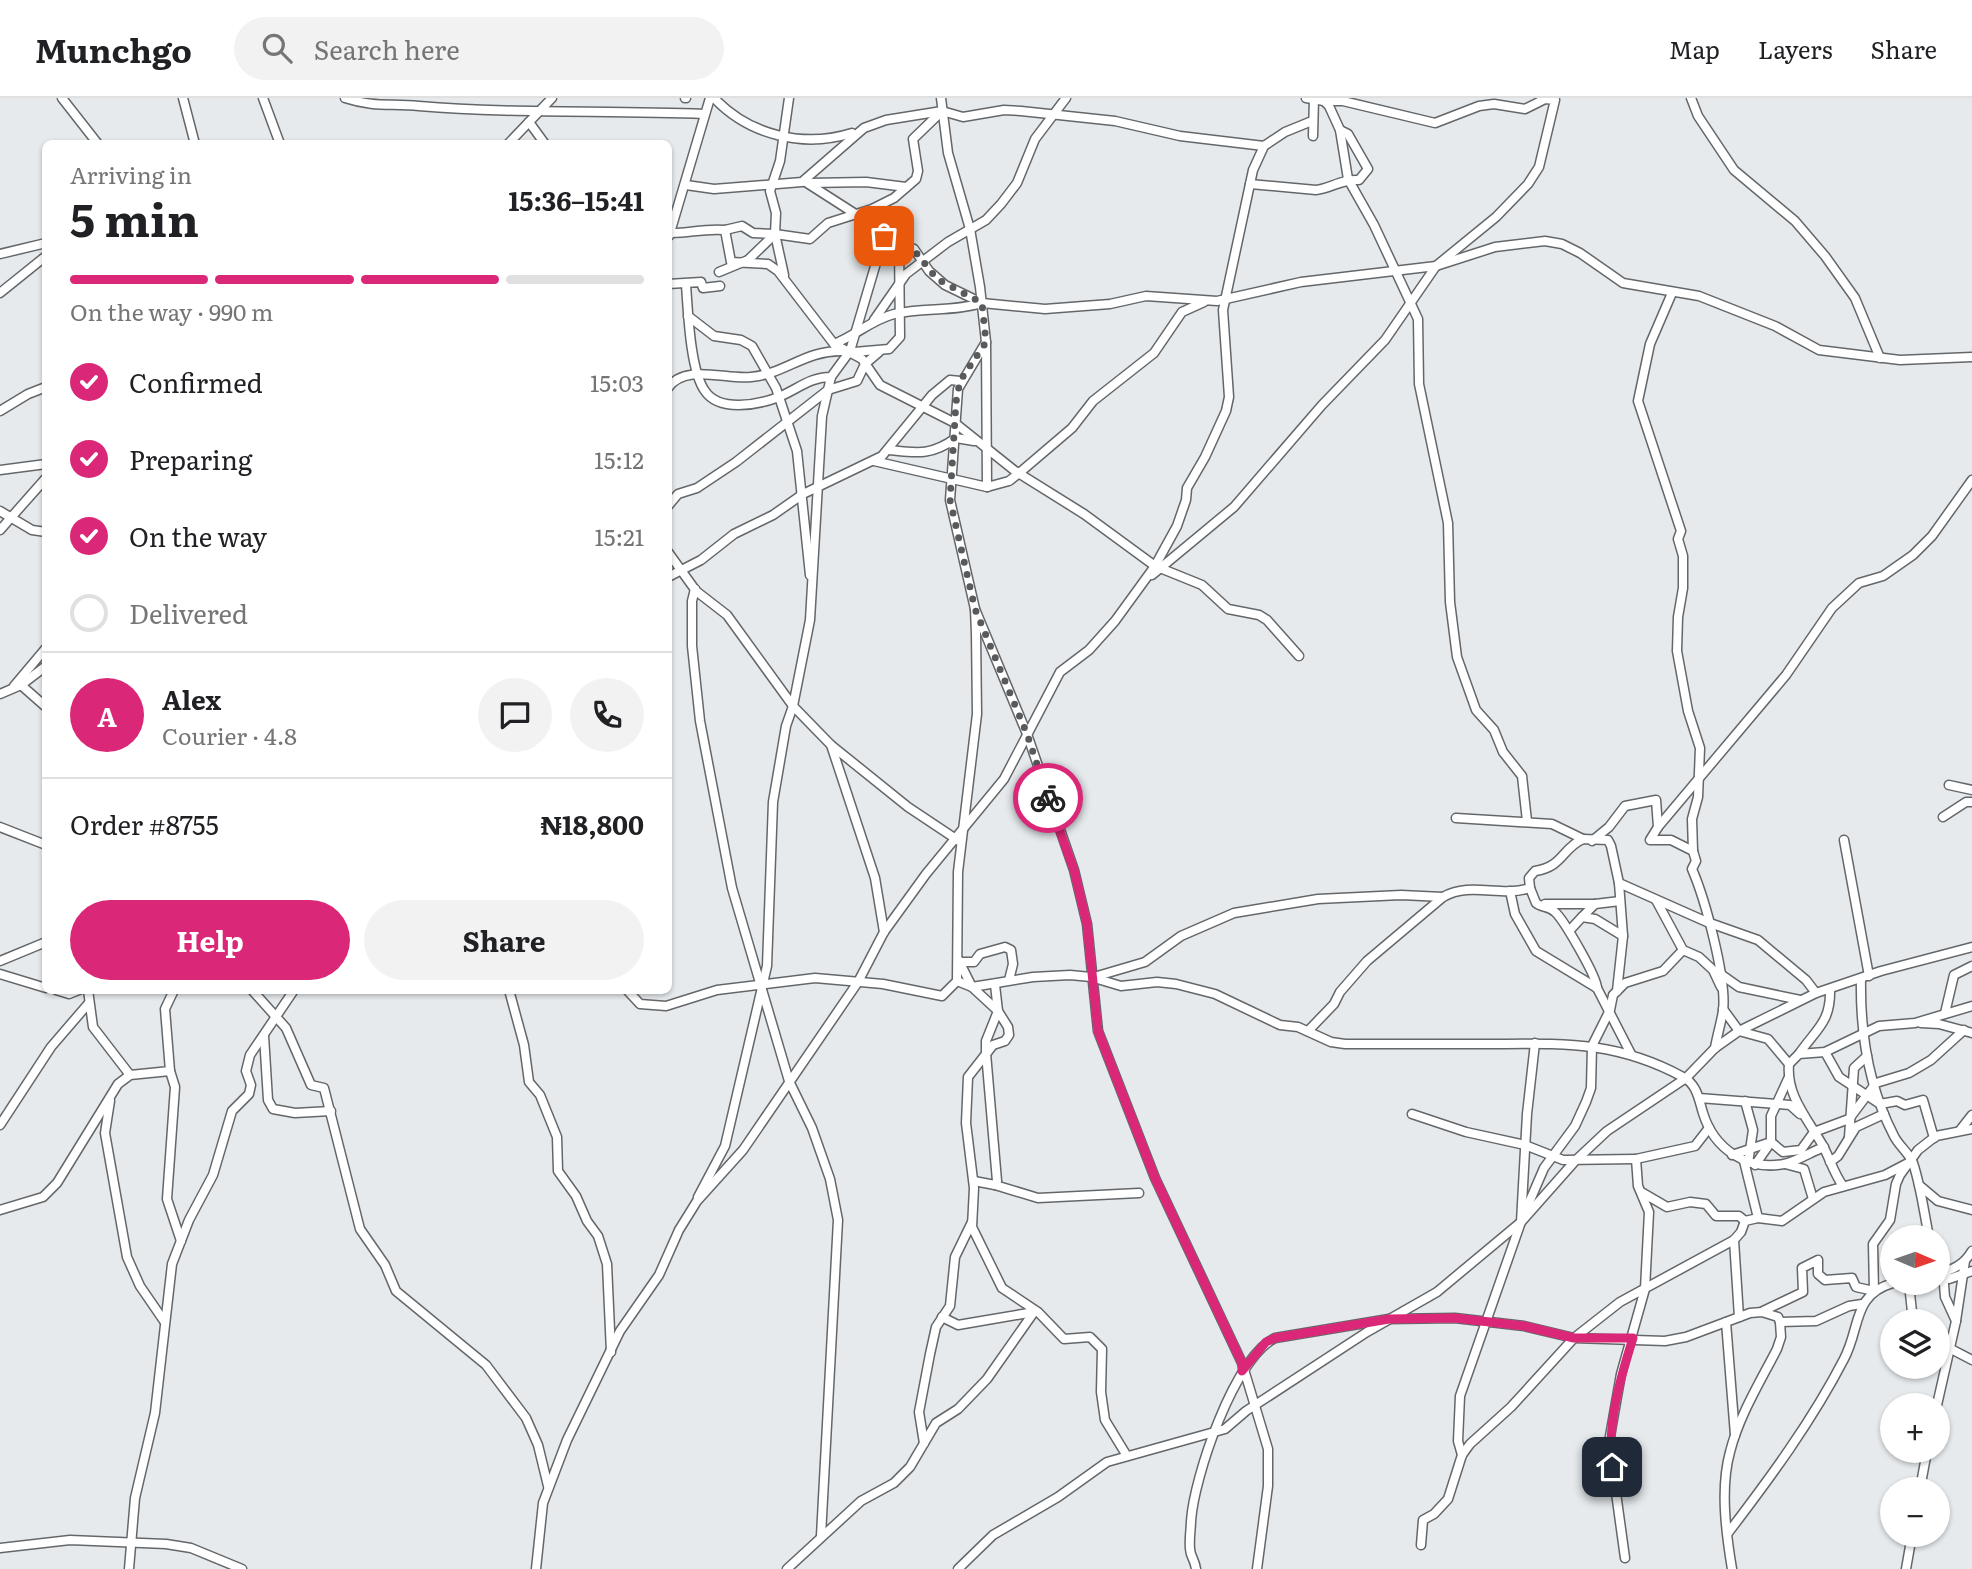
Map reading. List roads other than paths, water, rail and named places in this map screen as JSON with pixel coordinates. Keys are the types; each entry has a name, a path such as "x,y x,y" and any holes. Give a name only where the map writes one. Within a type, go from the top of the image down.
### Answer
{"street":[{"path":"62,98 95,140"},
{"path":"183,98 194,140"},
{"path":"263,98 279,140"},
{"path":"345,98 371,106 704,114"},
{"path":"512,140 552,98"},
{"path":"672,226 686,185 704,114 712,98 727,110 782,138 808,141 832,139 886,120 942,111 963,117 1004,110 1115,121 1180,136 1264,146"},
{"path":"786,280 775,234 771,187 780,161 789,98"},
{"path":"941,98 949,157 970,229 982,303 986,342 984,445 987,487"},
{"path":"874,320 899,284 921,260 986,220 1017,183 1035,139 1066,98"},
{"path":"697,1201 743,1150 858,982 884,932 1004,779 1060,671 1097,641 1158,567 1234,507 1322,405 1385,340 1436,266 1496,217 1528,184 1539,167 1556,99 1545,99 1525,109 1479,106 1435,123 1343,101 1306,98"},
{"path":"1313,136 1314,98"},
{"path":"1691,98 1698,116 1734,170 1744,182 1795,221 1856,298 1880,358"},
{"path":"1324,101 1340,130 1348,179 1418,319 1419,384 1448,523 1450,602 1457,657 1476,710 1494,730 1503,752 1522,776 1527,821"},
{"path":"672,235 701,228 725,230 742,226 753,233 810,239 828,223 857,215 894,198 916,179 918,171 913,139 942,111"},
{"path":"1158,567 1183,510 1190,479 1205,457 1226,411 1228,397 1222,341 1226,299 1255,160 1264,146 1285,132 1312,121"},
{"path":"529,122 542,140"},
{"path":"1251,184 1316,190 1348,179 1359,180 1368,169 1348,134 1340,130"},
{"path":"807,182 858,131"},
{"path":"686,185 714,189 771,187 807,182 866,182 906,187"},
{"path":"807,182 884,236 914,250 945,285 982,303 1045,309 1089,307 1146,296 1204,302 1301,282 1436,266 1495,247 1545,241 1562,244 1580,253 1623,283 1699,296 1717,302 1738,313 1775,326 1819,351 1880,358 1972,357"},
{"path":"725,230 727,257 731,261 768,264 786,280 834,344 852,352 866,364 880,385 955,423 1018,474 1083,514 1158,567 1202,586 1228,609 1259,615 1267,620 1299,656"},
{"path":"719,272 754,255 775,234"},
{"path":"536,1569 543,1503 548,1486 630,1314 659,1275 679,1230 725,1146 767,966 774,802 786,726 793,706 810,620 822,416 831,377 852,352 855,332 884,236"},
{"path":"0,254 42,244"},
{"path":"672,384 676,379 699,375 720,374 739,378 768,374 813,353 879,352 889,349 900,337 899,244"},
{"path":"0,293 42,259"},
{"path":"672,284 701,282 703,288 720,286"},
{"path":"686,285 688,316 699,375 706,394 722,401 752,405 779,398 811,380 831,377"},
{"path":"1672,293 1650,344 1638,401 1681,531 1678,539 1683,556 1683,588 1678,617 1677,651 1688,711 1700,748 1698,797 1692,818 1696,861 1692,869 1703,894 1707,922 1721,975 1723,1009 1715,1048"},
{"path":"874,461 987,487 1009,481 1073,428 1093,401 1154,353 1182,312 1204,302"},
{"path":"834,344 874,320 901,313 957,311 982,303"},
{"path":"688,316 715,335 741,340 752,346 768,374 797,451 803,494 805,544 812,581"},
{"path":"986,342 960,381 950,500 954,523 975,609 1027,734 1074,870 1087,924 1098,1031 1155,1178 1242,1363 1242,1371 1256,1405 1268,1449 1268,1486 1257,1569"},
{"path":"672,502 678,495 697,488 828,390 857,381 866,364 879,352"},
{"path":"672,575 718,549 734,534 773,515 818,485 874,461 889,450 943,385 950,380 960,381"},
{"path":"0,411 42,389"},
{"path":"956,438 984,445"},
{"path":"889,450 939,451 956,438"},
{"path":"0,470 42,465"},
{"path":"1693,851 1671,841 1650,840 1786,674 1832,608 1858,583 1883,576 1913,555 1932,536 1972,480"},
{"path":"0,530 28,494 42,482"},
{"path":"0,512 10,520 42,531"},
{"path":"672,557 695,589 727,615 793,706 831,745 908,807 959,837"},
{"path":"695,589 692,601 694,669 713,805 738,914 789,1082 823,1158 838,1220 821,1536"},
{"path":"631,994 640,1004 666,1006 697,994 815,978 942,996 957,981 959,837 977,714 975,609"},
{"path":"17,687 42,653"},
{"path":"0,694 17,687 42,669"},
{"path":"17,687 42,704"},
{"path":"831,745 875,878 884,932"},
{"path":"1950,785 1972,790"},
{"path":"1592,841 1609,827 1625,806 1641,800 1656,800 1658,827"},
{"path":"1943,817 1966,802 1972,802"},
{"path":"1456,818 1552,824 1583,839 1608,840 1619,883 1623,936 1617,991"},
{"path":"0,827 42,843"},
{"path":"1583,839 1548,870 1535,872 1529,878 1530,888 1535,903 1556,913 1570,930 1577,949 1593,972 1597,988 1631,1054"},
{"path":"1844,840 1865,977 1862,1033 1880,1104 1894,1136 1912,1161 1926,1225"},
{"path":"1619,883 1707,922 1758,940 1806,980 1816,993"},
{"path":"1308,1031 1334,1004 1340,992 1367,961 1443,897 1457,891 1479,888 1510,891 1530,888"},
{"path":"1510,891 1515,914 1536,951 1597,988"},
{"path":"972,987 995,985 1009,980 1091,977 1145,962 1181,936 1234,913 1318,899 1401,895 1443,897"},
{"path":"1657,900 1683,950 1713,970 1721,988"},
{"path":"1535,903 1595,904 1620,901"},
{"path":"1570,930 1595,904"},
{"path":"1582,917 1595,919 1623,936"},
{"path":"0,961 42,944"},
{"path":"959,960 974,962 980,954 1005,947 1011,950 1013,964 1009,980"},
{"path":"958,1569 993,1535 1058,1497 1107,1462 1216,1433 1389,1319 1437,1292 1521,1222 1575,1161 1607,1131 1686,1078 1715,1048 1739,1031 1816,993 1972,947"},
{"path":"1462,1455 1458,1441 1460,1396 1521,1222 1544,1168 1575,1126 1586,1102 1591,1088 1592,1046 1609,1010 1610,1001 1617,991 1631,980 1663,971 1683,950"},
{"path":"959,960 972,987"},
{"path":"1945,1013 1954,975 1972,966"},
{"path":"0,974 42,987"},
{"path":"1721,975 1740,987 1796,1001 1802,999"},
{"path":"1091,977 1121,986 1157,982 1190,986 1280,1025 1345,1044 1574,1042 1631,1054 1686,1078 1699,1098 1709,1128 1732,1155 1749,1163 1785,1164 1804,1169 1813,1199"},
{"path":"957,981 972,987 998,1011"},
{"path":"995,985 998,1011 1009,1035 986,1053 968,1077 966,1123 974,1181 973,1221 977,1240 1002,1287 1034,1312 1038,1312 1064,1339 1090,1337 1102,1349 1101,1392 1105,1420 1127,1455"},
{"path":"1749,1163 1771,1142 1771,1116 1788,1078 1789,1064 1825,1023 1832,1004 1830,989"},
{"path":"88,994 93,1027 130,1076"},
{"path":"172,994 165,1009 170,1071 175,1087 167,1199 181,1241"},
{"path":"256,994 277,1014 286,1028 312,1085 324,1088 360,1229 385,1265 396,1291 486,1365 526,1418 538,1445 548,1486"},
{"path":"129,1569 135,1498 155,1413 164,1321 170,1302 172,1264 213,1175 232,1111 249,1094 248,1063 291,994"},
{"path":"510,994 524,1045 529,1082 540,1095 557,1137 558,1171 575,1192 587,1221 598,1236 607,1264 611,1352"},
{"path":"0,1125 51,1047 88,1004"},
{"path":"1915,1023 1972,1006"},
{"path":"1723,1009 1739,1031 1768,1039 1789,1064"},
{"path":"995,1185 993,1106 986,1041 998,1011"},
{"path":"1799,1054 1825,1052 1879,1026 1939,1024 1968,1031"},
{"path":"1771,1142 1783,1152 1801,1150 1814,1132 1849,1119 1876,1083 1909,1073 1931,1060 1968,1031"},
{"path":"264,1035 268,1100 272,1109 286,1113 331,1111"},
{"path":"1521,1222 1535,1043"},
{"path":"1825,1052 1839,1077 1867,1092 1880,1104"},
{"path":"1849,1137 1849,1119 1855,1086 1854,1068 1867,1056"},
{"path":"0,1210 43,1197 57,1183 118,1084 130,1076 170,1071"},
{"path":"1788,1078 1804,1118"},
{"path":"110,1098 105,1133 127,1258 140,1286 164,1321"},
{"path":"1699,1098 1790,1105 1804,1118 1824,1147 1843,1186"},
{"path":"1880,1104 1898,1101 1905,1105 1923,1100 1934,1138"},
{"path":"1745,1101 1753,1130 1749,1163 1758,1218"},
{"path":"1830,1162 1838,1156 1856,1128 1884,1114"},
{"path":"1412,1115 1525,1145 1552,1157 1575,1161 1636,1159 1695,1146 1709,1128"},
{"path":"1961,1129 1972,1115"},
{"path":"1874,1291 1873,1244 1894,1210 1896,1184 1918,1150 1934,1138 1961,1129 1972,1129"},
{"path":"1732,1155 1771,1142"},
{"path":"1785,1164 1824,1147"},
{"path":"1625,1558 1609,1442 1621,1374 1645,1289 1649,1212 1638,1186 1636,1159"},
{"path":"1745,1221 1758,1218 1782,1221 1813,1199 1843,1186 1885,1175 1912,1161"},
{"path":"974,1181 1038,1198 1139,1193"},
{"path":"1917,1182 1938,1201 1972,1210"},
{"path":"1643,1193 1667,1207 1706,1204 1716,1216 1739,1216 1745,1221"},
{"path":"924,1446 919,1412 933,1338 950,1306 955,1258 973,1221"},
{"path":"1421,1545 1423,1520 1434,1514 1448,1499 1462,1455 1511,1407 1574,1338 1620,1302 1734,1240 1745,1221"},
{"path":"1734,1240 1739,1317"},
{"path":"1950,1353 1965,1261 1972,1251"},
{"path":"1196,1569 1191,1553 1191,1518 1204,1457 1242,1371 1266,1342 1275,1338 1389,1319 1455,1318 1524,1326 1574,1338 1676,1339 1739,1317 1762,1312 1803,1292 1802,1268 1812,1260 1818,1260 1818,1274 1825,1280 1852,1278 1856,1287 1874,1291"},
{"path":"1950,1268 1965,1261"},
{"path":"1950,1279 1972,1271"},
{"path":"1728,1533 1786,1457 1845,1358 1862,1304 1880,1289"},
{"path":"1945,1295 1956,1321"},
{"path":"1780,1322 1816,1321 1849,1306 1862,1304"},
{"path":"788,1569 861,1501 894,1483 924,1446 943,1416 958,1409 987,1379 1034,1312"},
{"path":"942,1317 948,1322 965,1324 1034,1312"},
{"path":"1732,1569 1725,1492 1730,1453 1781,1338 1778,1317 1762,1312"},
{"path":"1726,1322 1725,1342 1735,1438"},
{"path":"1951,1349 1972,1360"},
{"path":"0,1548 70,1540 132,1542 191,1548 242,1569"},
{"path":"1906,1569 1910,1547"}]}
